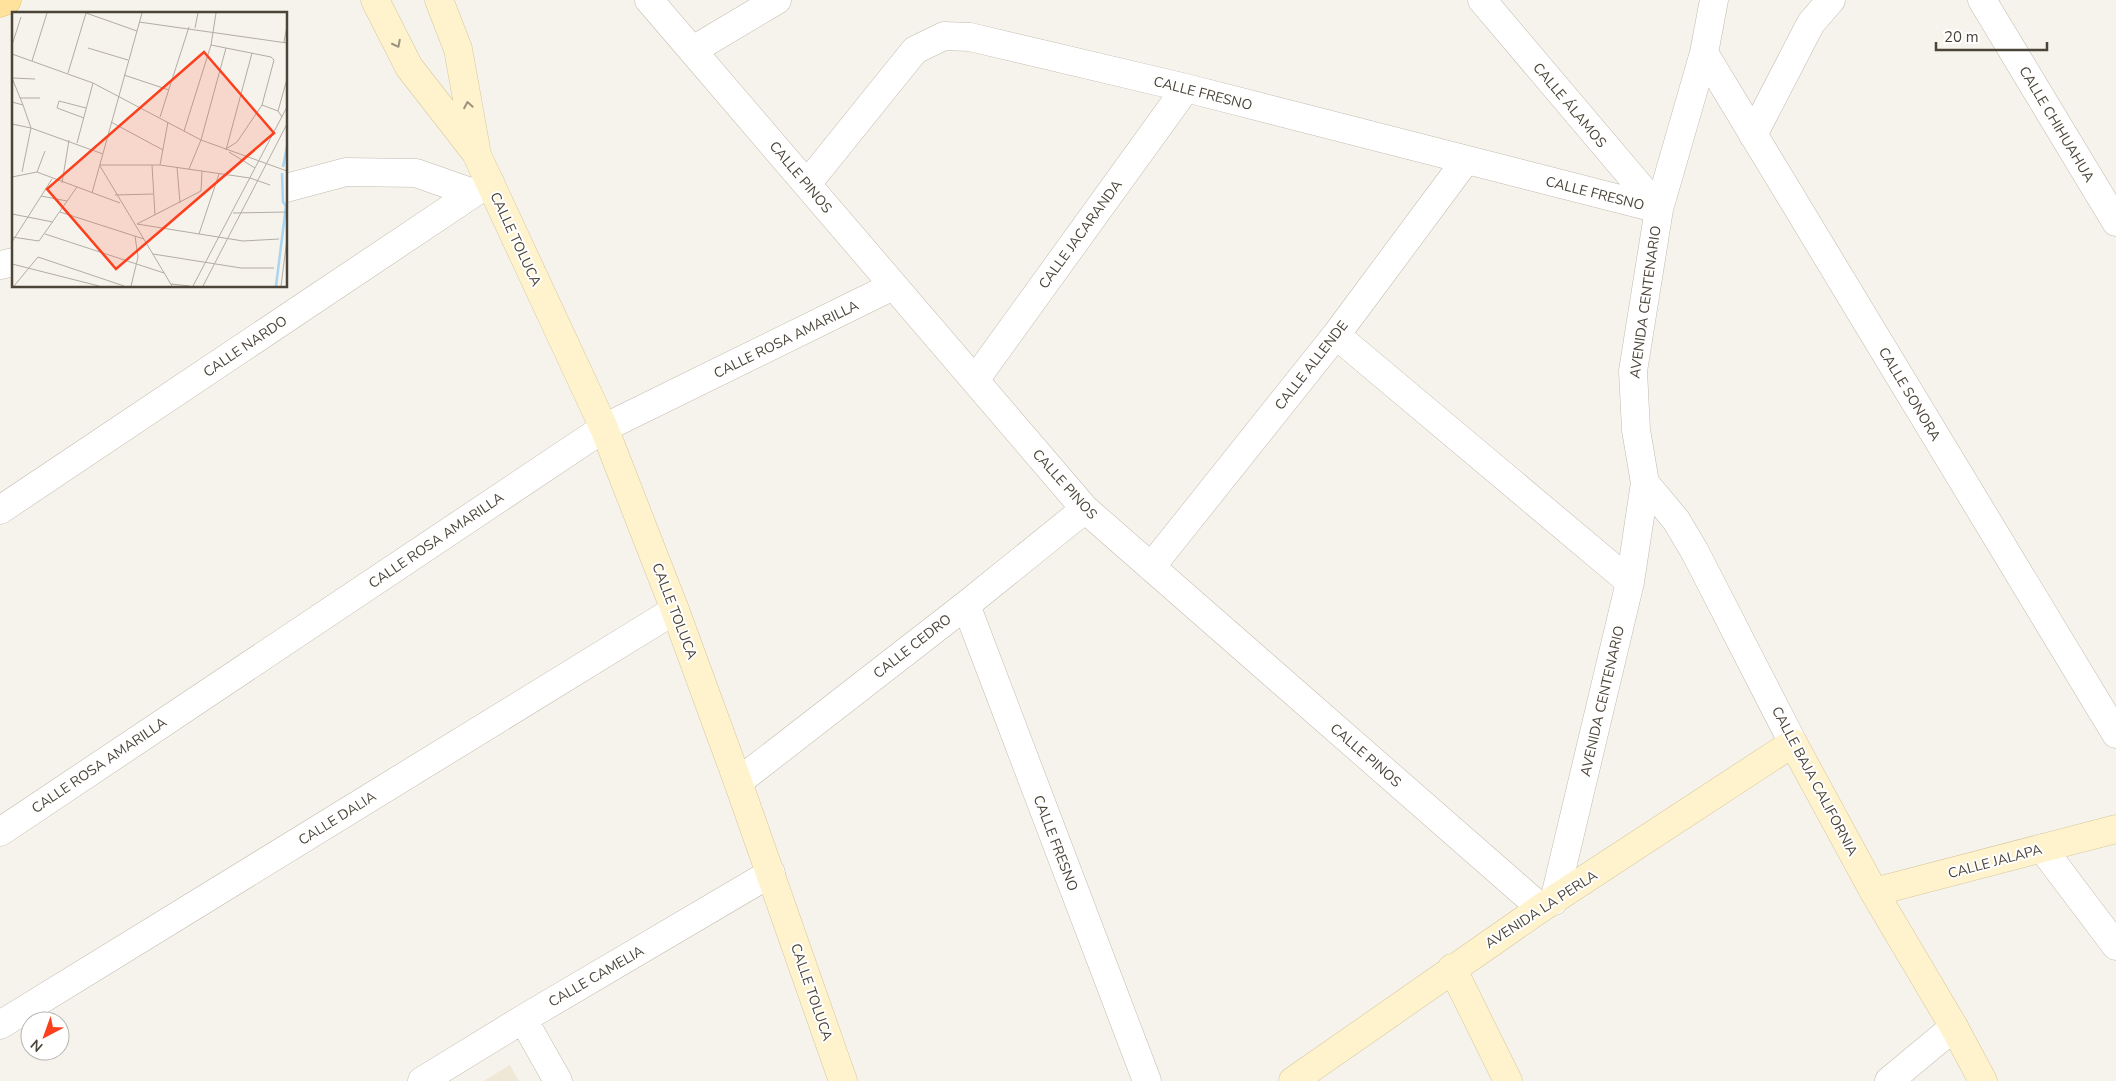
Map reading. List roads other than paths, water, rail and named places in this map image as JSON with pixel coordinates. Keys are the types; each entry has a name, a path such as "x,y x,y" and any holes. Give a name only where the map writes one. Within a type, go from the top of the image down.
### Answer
{"main road":[{"path":"0,3 7,0"},
{"name":"CALLE TOLUCA","path":"375,0 408,66 476,153"},
{"name":"CALLE TOLUCA","path":"439,0 458,49 481,188 604,428 675,610 738,782 843,1081"},
{"name":"CALLE BAJA CALIFORNIA","path":"1793,743 1874,892 1954,1027 1983,1081"},
{"name":"AVENIDA LA PERLA","path":"1293,1081 1452,968 1793,743"},
{"name":"CALLE JALAPA","path":"1874,892 2116,829"},
{"path":"1452,968 1508,1081"}],"street":[{"name":"CALLE PINOS","path":"649,0 1085,509 1548,905"},
{"path":"693,50 777,0"},
{"name":"CALLE ÁLAMOS","path":"1482,0 1659,209"},
{"name":"AVENIDA CENTENARIO","path":"1548,905 1630,582 1645,483 1636,430 1633,371 1659,209 1704,53 1714,0"},
{"path":"1753,135 1811,23 1831,0"},
{"name":"CALLE CHIHUAHUA","path":"1982,0 2116,222"},
{"name":"CALLE FRESNO","path":"807,184 915,50 944,36 970,37 1186,88 1659,209"},
{"name":"CALLE SONORA","path":"1704,53 2116,734"},
{"name":"CALLE JACARANDA","path":"975,380 1186,88"},
{"name":"CALLE ALLENDE","path":"1151,567 1336,334 1466,160"},
{"path":"288,187 346,172 416,173 481,188"},
{"name":"CALLE NARDO","path":"0,510 481,188"},
{"name":"CALLE ROSA AMARILLA","path":"0,832 604,428 893,286"},
{"path":"1336,334 1630,582"},
{"name":"CALLE BAJA CALIFORNIA","path":"1645,483 1676,520 1696,552 1793,743"},
{"name":"CALLE CEDRO","path":"738,782 966,605 1085,509"},
{"name":"CALLE FRESNO","path":"966,605 1147,1081"},
{"name":"CALLE DALIA","path":"0,1025 675,610"},
{"path":"2042,848 2116,946"},
{"name":"CALLE CAMELIA","path":"422,1081 523,1019 771,874"},
{"path":"523,1019 558,1081"},
{"path":"1889,1081 1954,1027"}]}
